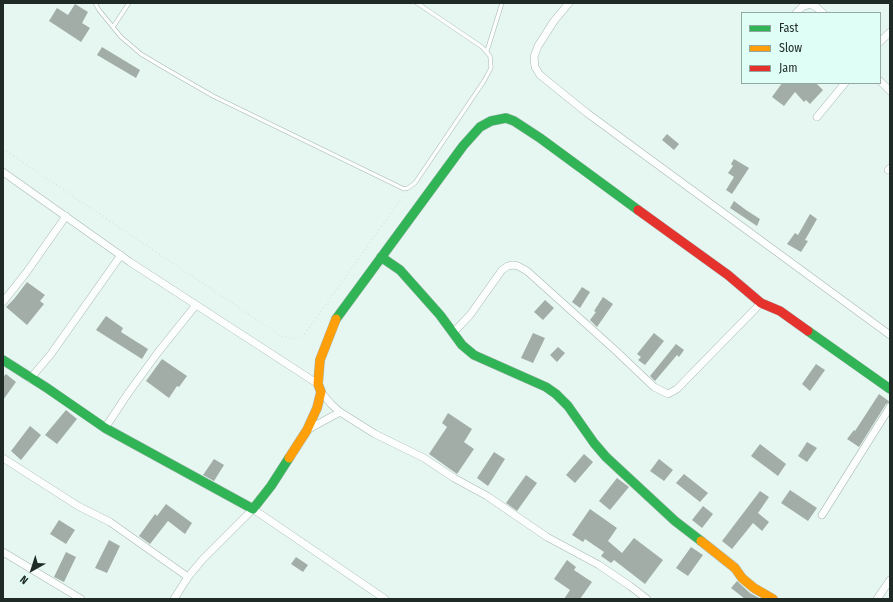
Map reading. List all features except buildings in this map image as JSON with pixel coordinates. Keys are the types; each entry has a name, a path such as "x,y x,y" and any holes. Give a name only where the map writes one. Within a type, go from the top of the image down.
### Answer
{"street":[{"path":"569,3 554,21 538,46 534,57 534,67 540,75 587,113 890,335"},
{"path":"797,12 802,7 810,4 822,12"},
{"path":"881,41 890,32"},
{"path":"881,82 890,91"},
{"path":"817,117 844,84"},
{"path":"174,599 188,577 203,559 253,509 271,486 307,430 317,408 320,388 320,360 336,318 463,146 480,127 501,118 514,121 540,138 686,246 728,275 761,302 780,311 890,389"},
{"path":"3,172 121,255 320,388 331,404 340,412 375,434 424,458 454,478 487,496 547,537 599,565 647,599"},
{"path":"3,302 26,273 66,216"},
{"path":"30,379 51,354 121,255"},
{"path":"381,258 400,270 440,315 462,345 474,355 546,387 556,394 568,406 594,443 606,457 675,521 735,568 742,578 754,588 773,599"},
{"path":"453,332 470,315 502,270 508,266 518,266 527,272 615,350 654,388 668,394 676,389 761,302"},
{"path":"105,428 159,351 196,305"},
{"path":"3,360 105,428 253,509 386,599"},
{"path":"822,515 890,407"},
{"path":"307,430 340,412"},
{"path":"3,458 78,506 110,522 188,577"},
{"path":"3,552 81,599"},
{"path":"877,599 890,580"}],"lane":[{"path":"95,3 121,37 141,54 213,96 404,189 415,183 484,81 491,68 490,56 487,51 417,3"},
{"path":"113,27 129,3"},
{"path":"487,51 502,3"}],"path":[{"path":"3,149 281,336 295,339 304,335 408,188"}],"traffic: fast":[{"path":"336,319 463,146 480,127 491,121 506,118 514,121 540,138 638,210"},
{"path":"381,257 400,270 440,315 462,345 474,355 546,387 556,394 568,406 594,443 606,457 675,521 701,541"},
{"path":"808,331 890,389"},
{"path":"3,360 105,428 253,509 271,486 289,458"}],"traffic: slow":[{"path":"289,458 307,430 317,408 321,392 318,384 320,360 336,319"},
{"path":"701,541 735,568 742,578 754,588 773,599"}],"traffic: jam":[{"path":"638,210 728,275 761,303 780,311 808,331"}]}
